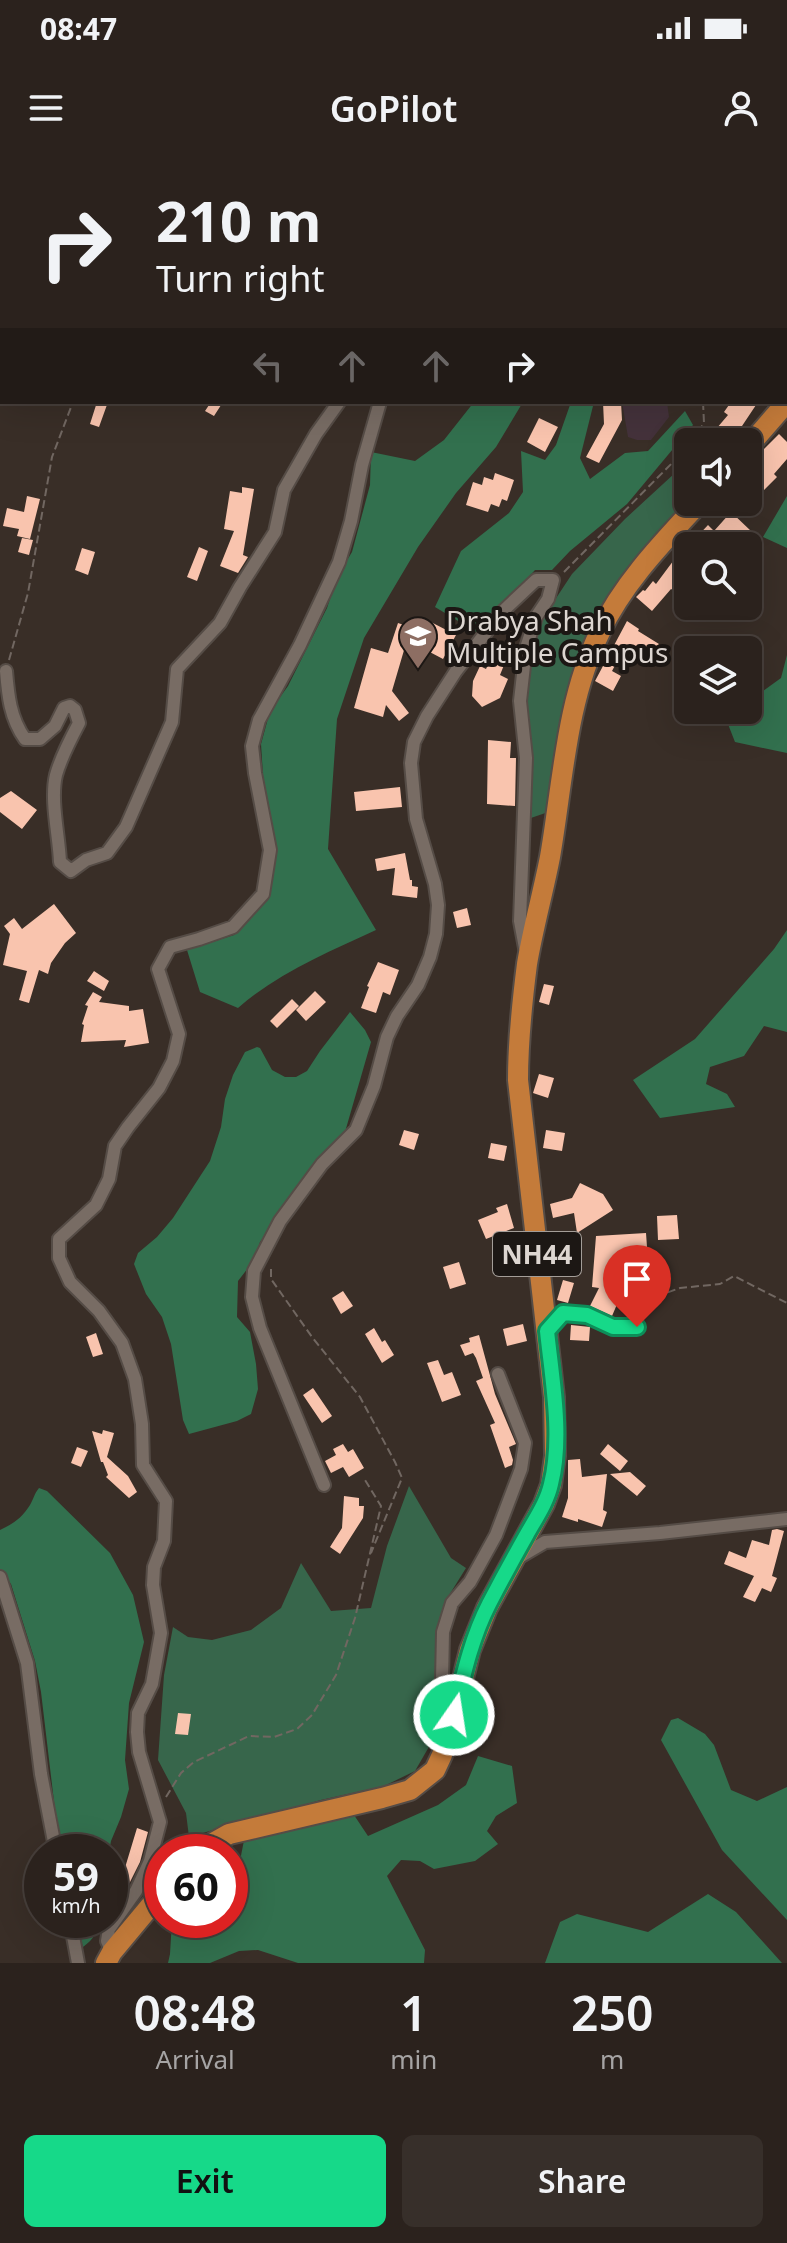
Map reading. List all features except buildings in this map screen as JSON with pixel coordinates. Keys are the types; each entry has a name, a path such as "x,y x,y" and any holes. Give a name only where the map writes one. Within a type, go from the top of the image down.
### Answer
{"main road":[{"path":"762,431 785,404"},
{"name":"NH44","path":"229,1834 410,1790 435,1770 454,1715 470,1650 487,1608 544,1504 551,1485 555,1456 554,1397 518,1080 518,1049 528,963 550,857 579,686 586,665 600,631 630,584 687,516"},
{"path":"109,1957 144,1914"}],"street":[{"path":"6,671 12,713 25,739 40,739 55,726 64,708 70,706 75,710 79,723 66,747 56,777 55,804 60,862 71,871 86,860 107,853 126,827 172,722 177,669 220,623 275,532 284,490 316,434 338,404"},
{"path":"109,1957 109,1929 136,1891 150,1861 160,1822 139,1752 137,1732 138,1713 152,1684 161,1633 153,1585 154,1567 164,1541 166,1501 143,1465 142,1424 135,1379 122,1343 99,1311 70,1282 59,1258 59,1239 96,1205 109,1179 115,1146 159,1088 173,1061 179,1034 158,969 170,947 233,927 263,894 270,850 252,746 259,720 300,645 339,562 379,404"},
{"path":"324,1485 260,1328 252,1297 254,1271 280,1221 322,1164 356,1130 374,1086 387,1037 418,985 430,957 436,934 438,905 416,819 411,763 414,742 456,671 502,612 536,580 553,580 526,648 520,701 526,758 520,921 528,963"},
{"path":"547,1331 563,1313 587,1315 613,1327 637,1327"},
{"path":"454,1715 442,1680 443,1632 452,1603 470,1582 496,1535 521,1469 525,1443 498,1374"},
{"path":"512,1561 545,1542 787,1519"},
{"path":"0,1577 27,1663 41,1774 53,1834"},
{"path":"73,1938 78,1963"}],"path":[{"path":"6,671 28,593 52,457 72,404"},
{"path":"701,428 704,423 703,404"},
{"path":"553,580 570,567 674,461"},
{"path":"270,1240 271,1279 360,1397 402,1478 368,1559"},
{"path":"637,1327 652,1298 680,1288 720,1284 734,1276 787,1303"},
{"path":"157,1811 181,1773 194,1762 249,1736 274,1737 297,1729 312,1715 336,1675 355,1618 381,1506 365,1480"}],"shaded area":[{"path":"622,404 667,404 669,417 651,440 628,437"}],"green space":[{"path":"472,404 522,404 496,447 456,493 418,547 364,638 337,719 328,849 376,930 287,974 238,1008 200,992 187,950 234,935 258,908 269,870 261,744 270,711 288,686 327,608 337,577 352,552 370,485 371,452 415,461 444,440"},
{"path":"570,404 594,404 580,458 590,479 625,453 648,451 685,411 693,425 690,428 674,428 674,448 627,504 552,570 535,570 478,633 435,607 461,551 509,513 523,492 521,451 545,460 556,445"},
{"path":"674,474 674,516 678,516 593,632 557,809 528,819 532,755 525,702 531,646 541,621 572,574"},
{"path":"787,496 787,548 763,537"},
{"path":"787,655 787,753 735,742 728,724 762,724 762,692 781,678"},
{"path":"787,930 787,1032 764,1026 744,1056 710,1067 706,1084 727,1094 735,1107 660,1118 633,1080 695,1039"},
{"path":"350,1012 371,1042 345,1132 260,1242 255,1259 238,1281 237,1317 250,1332 256,1364 258,1389 251,1414 189,1434 183,1420 171,1344 162,1317 146,1294 134,1264 138,1253 173,1218 210,1161 221,1127 225,1099 245,1052 260,1048 272,1070 285,1077 296,1077 307,1071"},
{"path":"409,1486 451,1558 466,1568 448,1597 437,1628 437,1689 441,1711 430,1745 415,1771 384,1786 199,1834 189,1834 186,1813 158,1760 164,1675 173,1627 188,1637 212,1640 251,1630 281,1608 301,1563 331,1611 371,1608 387,1546"},
{"path":"39,1488 47,1491 110,1553 133,1595 144,1642 129,1703 125,1760 129,1789 114,1834 58,1834 35,1661 11,1584 0,1571 0,1530 24,1514"},
{"path":"678,1718 705,1734 714,1745 731,1790 757,1801 787,1787 787,1920 722,1850 661,1740 671,1720"},
{"path":"478,1756 512,1766 517,1803 496,1816 487,1831 498,1844 475,1861 434,1869 420,1861 401,1860 387,1876 425,1950 424,1963 298,1963 258,1950 239,1951 210,1963 168,1963 171,1938 248,1938 248,1834 354,1815 368,1836 438,1805 466,1785"},
{"path":"708,1894 736,1912 782,1963 545,1963 560,1922 577,1914 648,1932"},
{"path":"80,1938 92,1938 90,1941 83,1947"}],"place":[{"name":"Drabya Shah Multiple Campus","path":"418,670"}],"route":[{"path":"454,1715 470,1650 487,1608 544,1504 551,1485 555,1427 547,1331 563,1313 587,1315 613,1327 637,1327"}]}
